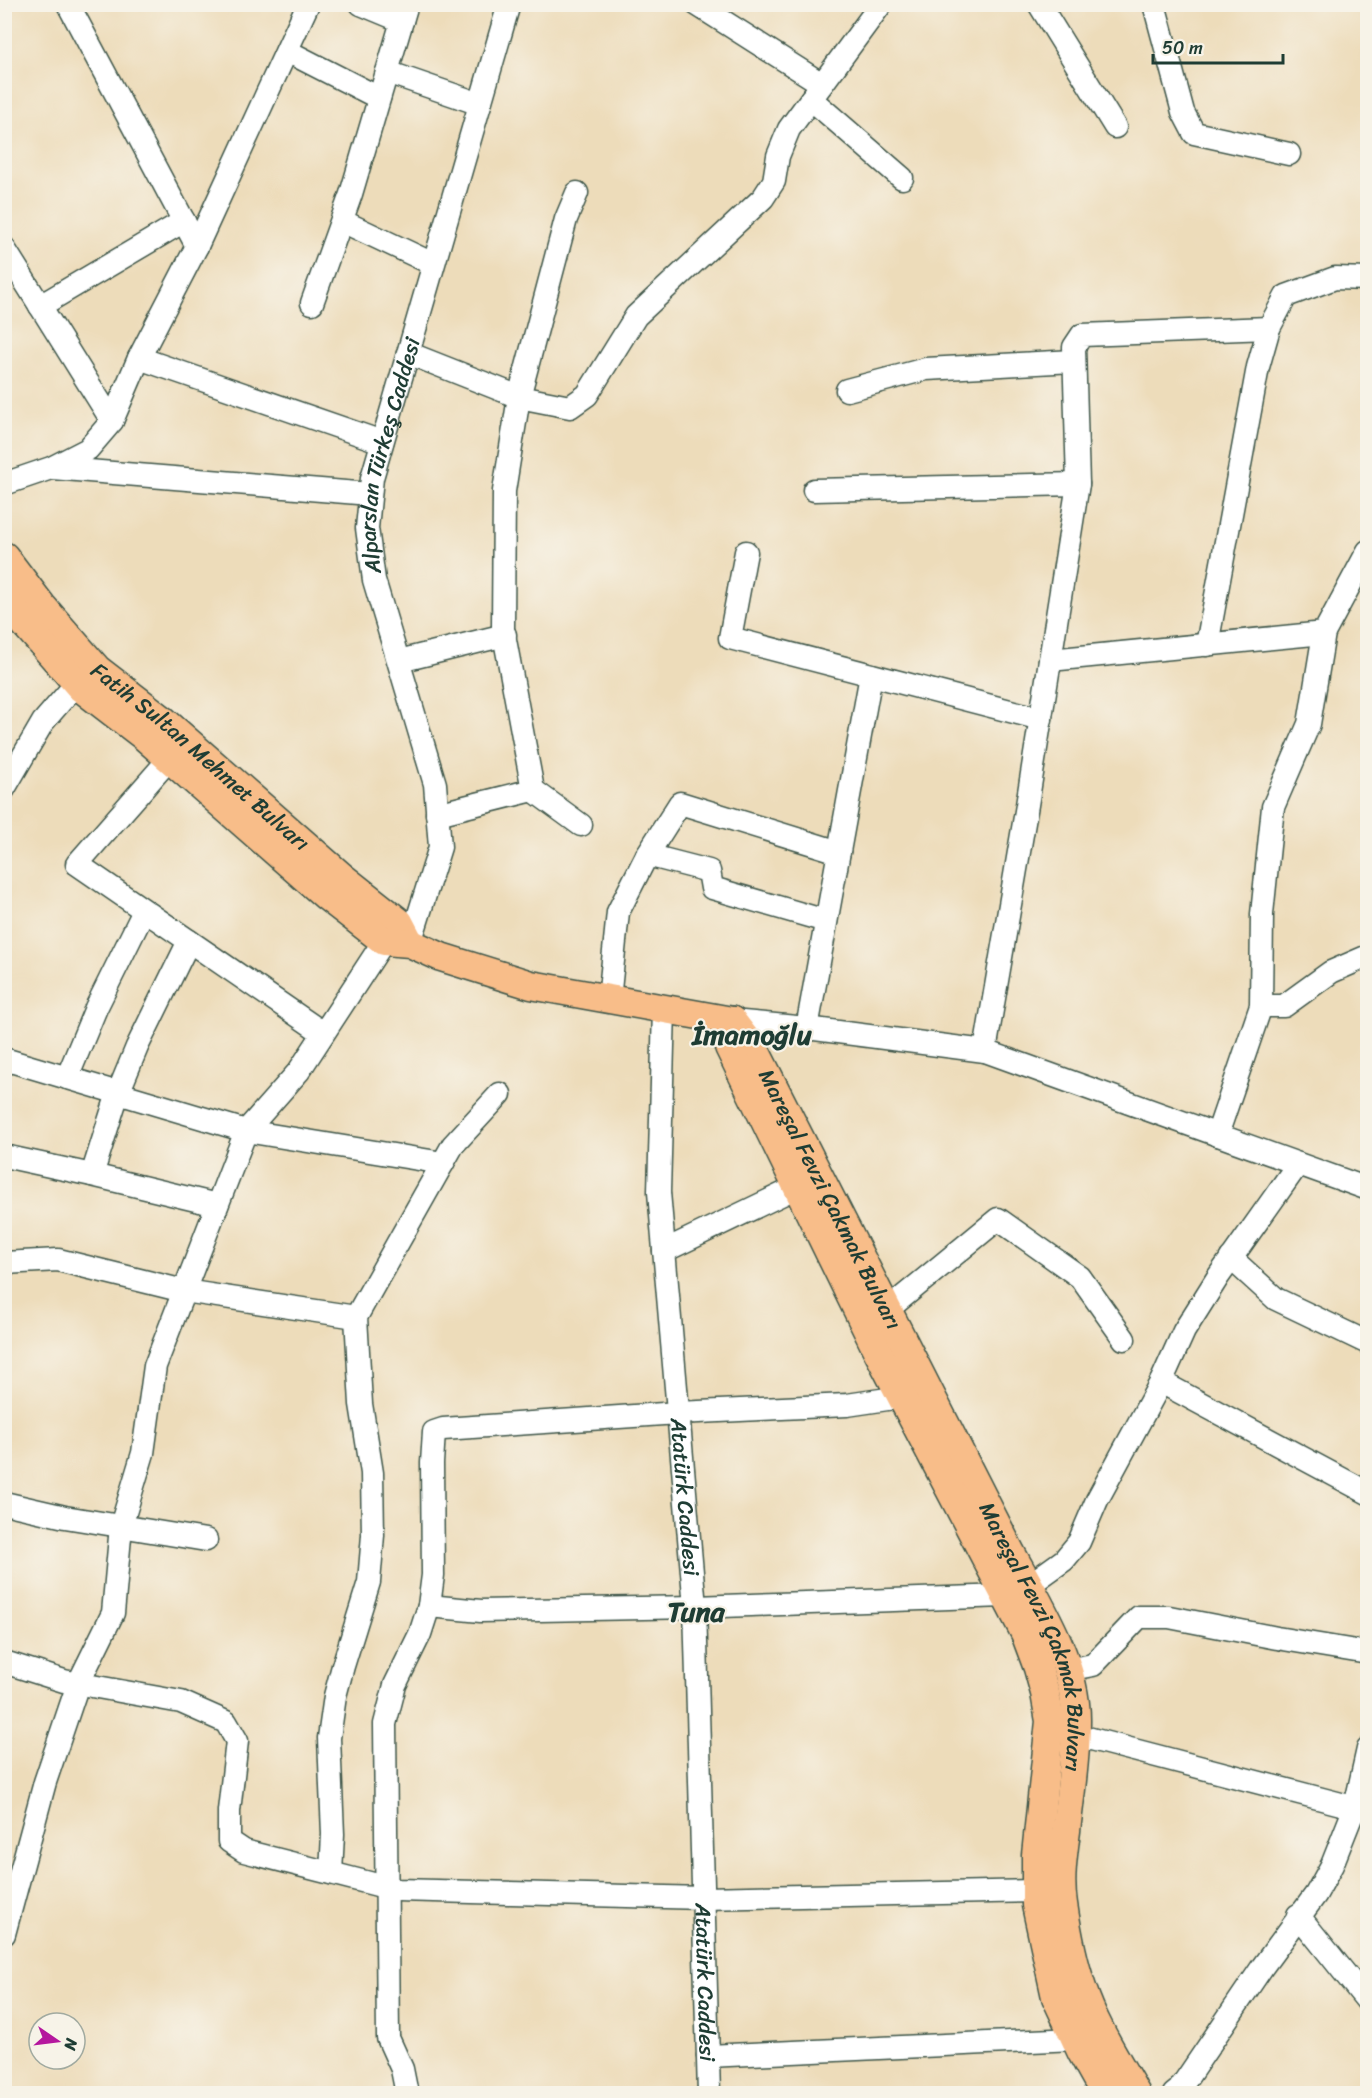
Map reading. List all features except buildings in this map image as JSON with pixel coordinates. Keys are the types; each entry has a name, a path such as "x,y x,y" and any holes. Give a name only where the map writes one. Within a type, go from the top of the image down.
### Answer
{"main road":[{"name":"Fatih Sultan Mehmet Bulvarı","path":"4,556 42,606 85,674 162,719 342,877 399,922 397,942"},
{"name":"Fatih Sultan Mehmet Bulvarı","path":"4,598 23,622 85,674 170,758 326,896 397,942 531,985 732,1021"},
{"name":"Mareşal Fevzi Çakmak Bulvarı","path":"732,1021 729,1047 901,1397 1017,1590 1049,1622 1066,1670 1076,1719 1076,1735 1063,1856 1062,1901 1082,1988 1087,2031 1106,2094"},
{"name":"Mareşal Fevzi Çakmak Bulvarı","path":"732,1021 756,1052 887,1310 1017,1590 1025,1633 1038,1668 1050,1721 1036,1855 1036,1905 1041,1935 1056,1997 1087,2031 1137,2094"}],"street":[{"path":"68,4 197,246"},
{"path":"4,484 51,468 88,449 112,421 139,358 197,246 308,4"},
{"path":"312,303 342,221 405,13 361,4"},
{"name":"Alparslan Türkeş Caddesi","path":"4,1934 45,1782 78,1684 113,1613 121,1526 143,1453 155,1366 246,1131 298,1071 323,1033 397,942 440,847 435,784 374,580 367,528 372,478 509,4"},
{"path":"696,4 816,91 902,178"},
{"path":"408,353 519,397 570,407 587,395 636,316 763,198 774,181 778,156 789,129 881,4"},
{"path":"1040,4 1115,127"},
{"path":"1154,4 1183,112 1194,133 1288,154"},
{"path":"287,51 380,98"},
{"path":"387,72 480,104"},
{"path":"577,193 566,219 519,397 504,491 505,635 532,790 581,825"},
{"path":"40,306 184,220"},
{"path":"342,221 433,264"},
{"path":"4,248 112,421"},
{"path":"1207,645 1256,379 1269,328 1286,296 1335,278 1368,279"},
{"path":"985,1051 1078,484 1074,347 1082,335 1269,328"},
{"path":"139,358 382,442"},
{"path":"847,390 926,369 1074,361"},
{"path":"51,468 370,494"},
{"path":"814,490 1078,484"},
{"path":"1217,1135 1261,1006 1262,914 1273,807 1309,724 1324,633 1361,579 1368,551"},
{"path":"746,552 730,638 1041,719"},
{"path":"1050,660 1324,633"},
{"path":"399,661 505,635"},
{"path":"4,789 43,722 85,674"},
{"path":"807,1028 871,675"},
{"path":"170,758 77,864 323,1033"},
{"path":"438,814 532,790"},
{"path":"599,999 618,912 646,855 680,803 839,852"},
{"path":"646,855 709,871 712,888 826,921"},
{"path":"67,1078 96,1008 144,911"},
{"path":"92,1175 118,1093 137,1047 189,941"},
{"path":"1261,1006 1284,1006 1331,972 1368,956"},
{"name":"Atatürk Caddesi","path":"664,1009 659,1192 695,1607 709,2094"},
{"path":"732,1021 807,1028 985,1051 1368,1189"},
{"path":"4,1059 246,1131 443,1163"},
{"path":"331,1873 333,1834 329,1738 335,1696 369,1582 373,1535 372,1473 361,1404 356,1317 453,1145 500,1094"},
{"path":"4,1156 217,1205"},
{"path":"429,1606 481,1611 695,1607 1017,1590 1064,1560 1079,1542 1097,1500 1161,1382 1184,1331 1231,1258 1298,1164"},
{"path":"664,1251 797,1187"},
{"path":"887,1310 998,1219 1080,1277 1124,1339"},
{"path":"1231,1258 1276,1299 1368,1343"},
{"path":"4,1263 58,1260 184,1291 356,1317"},
{"path":"1161,1382 1368,1493"},
{"path":"407,2094 402,2069 388,2038 385,1724 395,1684 420,1634 429,1606 433,1575 434,1432 443,1429 678,1413 847,1405 901,1397"},
{"path":"4,1503 65,1517 206,1540"},
{"path":"1066,1670 1093,1665 1139,1617 1169,1617 1368,1653"},
{"path":"4,1662 64,1682 181,1702 226,1722 237,1741 229,1811 229,1841 244,1851 397,1890 704,1898 1036,1891"},
{"path":"1076,1735 1361,1809"},
{"path":"1174,2094 1179,2090 1298,1915 1316,1894 1361,1809 1368,1749"},
{"path":"1298,1915 1368,2002"},
{"path":"708,2056 1087,2031"}],"district":[{"name":"İmamoğlu","path":"752,1034"},
{"name":"Tuna","path":"696,1611"}]}
